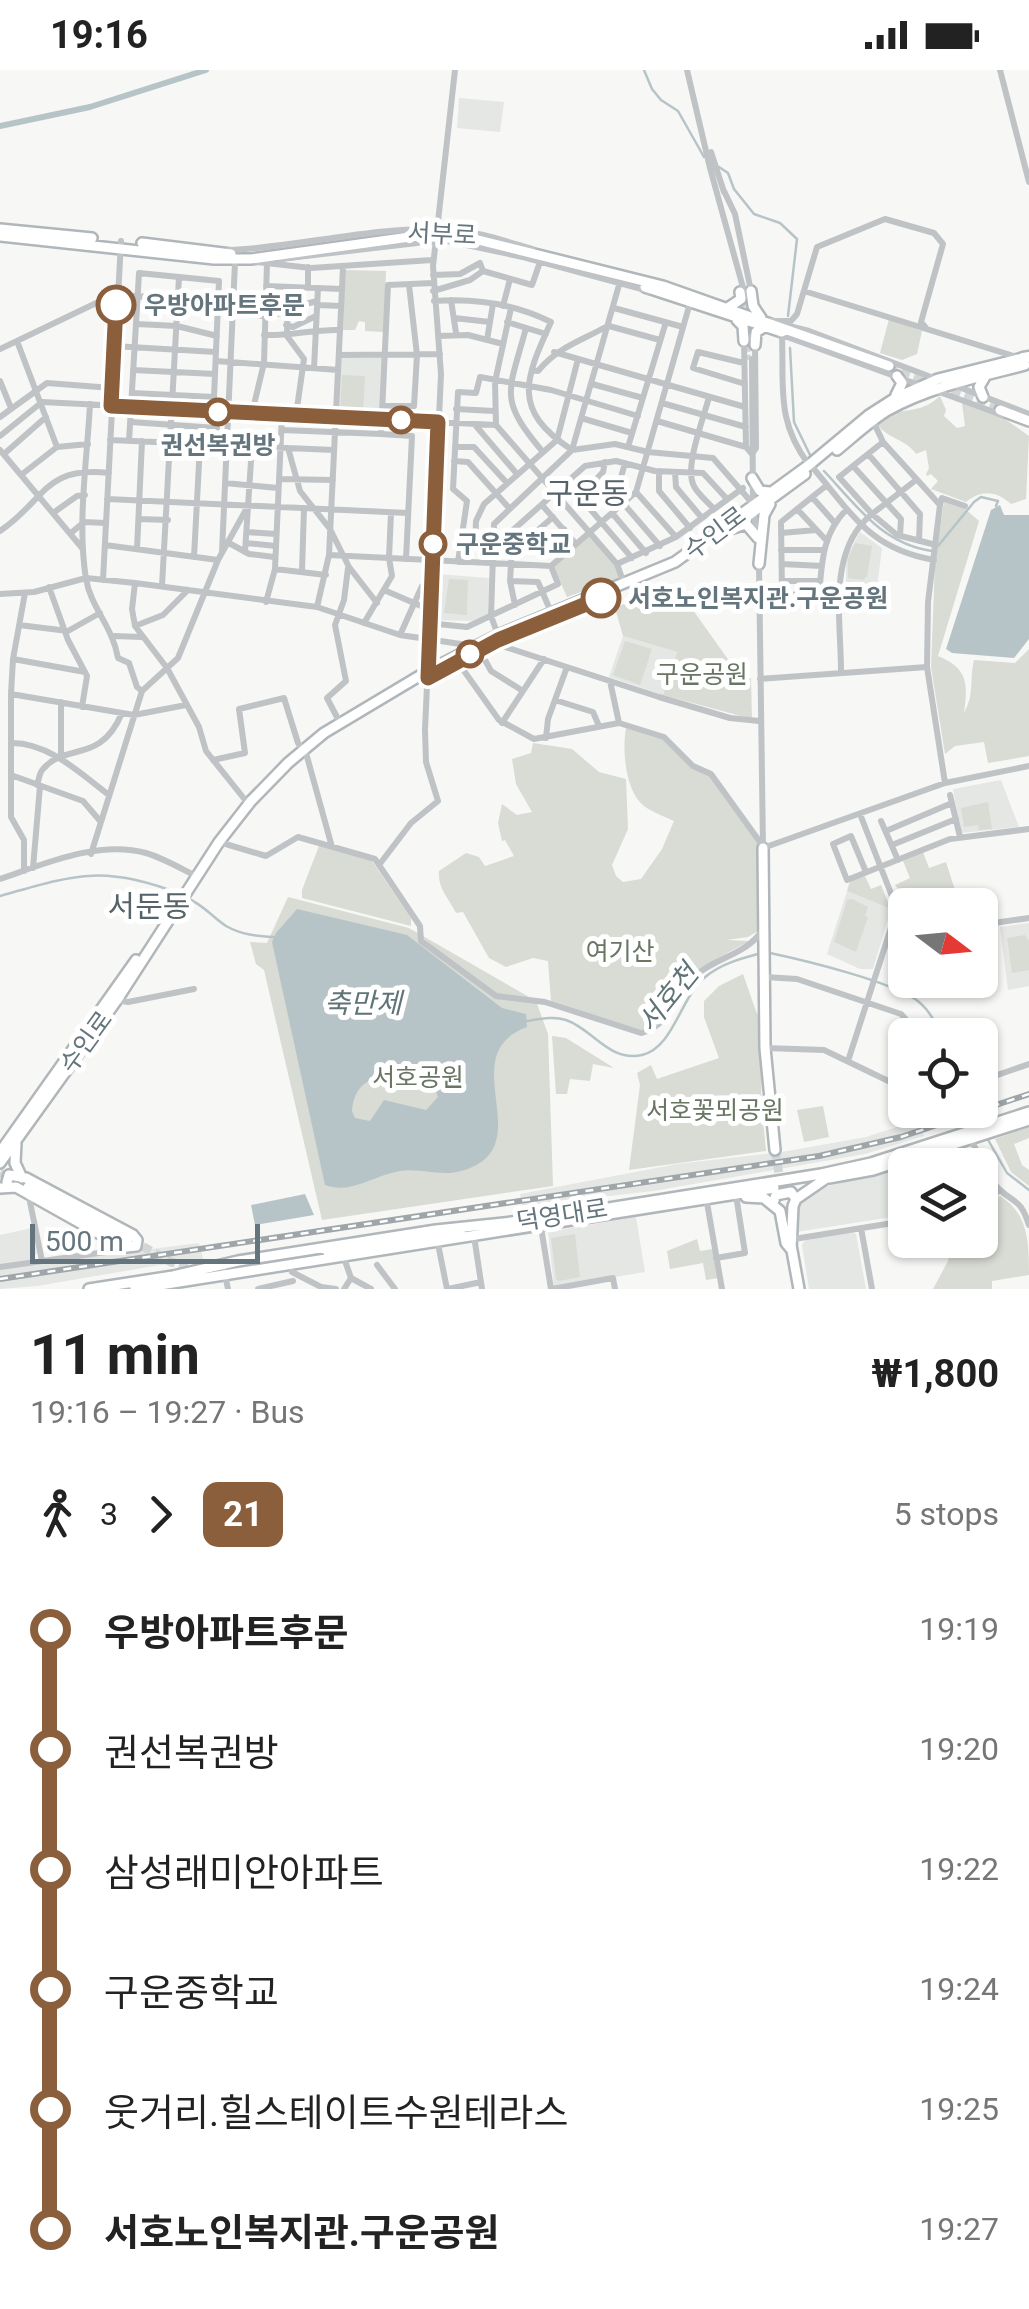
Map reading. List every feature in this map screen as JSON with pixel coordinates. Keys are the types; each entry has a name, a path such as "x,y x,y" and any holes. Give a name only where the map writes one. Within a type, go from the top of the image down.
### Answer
{"main road":[{"name":"서부로","path":"0,232 269,258 418,235"},
{"name":"서부로","path":"459,236 728,307 891,371"},
{"name":"서부로","path":"661,289 734,318 765,322"},
{"path":"728,307 741,299 745,291"},
{"path":"745,291 765,322 756,332 756,345"},
{"path":"734,318 743,326 744,341"},
{"name":"수인로","path":"811,467 892,400 920,385 1026,361"},
{"path":"891,371 902,387 892,400"},
{"path":"983,397 979,387 984,371"},
{"name":"수인로","path":"304,752 427,675 550,612 688,554 884,412 984,371"},
{"path":"1001,409 1029,419"},
{"path":"752,478 760,491 771,496 764,514 759,564"},
{"name":"수인로","path":"0,1152 114,998 219,842 252,801 339,722 493,643 659,576 700,553 754,507"},
{"path":"730,529 746,524 758,538"},
{"path":"763,848 766,1048 776,1150"},
{"name":"덕영대로","path":"998,1127 1029,1112"},
{"name":"덕영대로","path":"998,1127 1029,1120"},
{"name":"덕영대로","path":"706,1196 733,1196 873,1170 995,1128"},
{"path":"0,1143 15,1136 15,1185"},
{"name":"수인로","path":"0,1165 15,1136"},
{"name":"덕영대로","path":"240,1266 706,1196 872,1163 972,1136"},
{"path":"0,1165 15,1185 129,1242"},
{"path":"792,1244 790,1211 796,1199 825,1179"},
{"path":"15,1185 129,1242"},
{"path":"773,1204 776,1194 791,1192 796,1199"},
{"path":"733,1196 764,1198 773,1204 780,1211 786,1244 792,1244"},
{"path":"783,1198 799,1289"},
{"name":"덕영대로","path":"135,1289 436,1230 479,1232"},
{"name":"덕영대로","path":"240,1266 291,1269 438,1244 479,1232"},
{"name":"덕영대로","path":"89,1289 224,1270"}],"street":[{"path":"433,275 456,70"},
{"path":"687,70 710,168 735,214 745,291"},
{"path":"1000,70 1029,182"},
{"path":"706,143 718,176 745,291"},
{"path":"379,866 411,823 438,801 426,762 428,609 440,354 429,246 418,235 432,224 438,212"},
{"path":"438,212 459,236"},
{"path":"809,331 798,322 797,314 817,247 885,219 934,233 943,244 921,322 926,328"},
{"name":"서부로","path":"258,262 436,229 619,285 661,289"},
{"name":"서부로","path":"418,235 450,242 459,236"},
{"path":"433,275 443,247 450,242"},
{"path":"102,580 121,244"},
{"name":"서부로","path":"214,255 235,262 343,266 433,275"},
{"path":"220,556 235,262"},
{"path":"252,413 264,363 268,262"},
{"path":"483,271 532,285 540,262"},
{"path":"381,434 388,285 408,284 433,275 460,274 480,263 483,271"},
{"path":"317,607 329,555 343,266"},
{"path":"308,267 308,288"},
{"path":"433,275 470,280 483,271"},
{"path":"129,440 139,273 219,281 214,397 132,393"},
{"path":"162,586 179,277"},
{"path":"510,279 508,322 496,382 496,424 617,564 624,584"},
{"path":"383,406 414,406 418,355 408,284"},
{"path":"523,691 491,671 494,524 572,450 619,285"},
{"path":"266,286 342,289"},
{"path":"288,286 287,336 304,359 296,415"},
{"path":"314,368 318,288"},
{"path":"804,290 1026,361"},
{"path":"0,349 117,296 233,302"},
{"path":"451,300 456,333"},
{"path":"434,301 493,304 530,312 551,322 526,386 534,412 557,440 572,450 615,444 648,452 716,459 754,507"},
{"path":"232,314 265,315 317,303 342,306"},
{"path":"329,555 551,566 636,492 690,303"},
{"path":"486,340 493,304"},
{"path":"614,308 683,327"},
{"path":"765,322 791,321 797,314"},
{"path":"286,326 317,315"},
{"path":"454,318 490,322"},
{"path":"508,322 546,334"},
{"path":"628,447 666,322"},
{"name":"서부로","path":"765,322 809,331 983,397 1029,419"},
{"name":"서부로","path":"765,322 782,336 891,371 965,401 1029,419"},
{"path":"136,324 177,326 217,336"},
{"path":"532,370 538,371 554,352 610,325 660,340"},
{"path":"526,328 510,402 520,425 543,452"},
{"path":"264,335 340,330"},
{"path":"438,336 456,333 503,344"},
{"path":"782,336 783,414 792,442 847,508 935,552"},
{"path":"752,454 756,448 756,345 752,337 744,341 759,564 763,848"},
{"path":"16,341 57,447"},
{"path":"113,346 216,352"},
{"path":"984,371 992,347"},
{"path":"554,352 745,408"},
{"path":"745,384 693,368 698,352 748,361"},
{"path":"339,355 440,354"},
{"path":"475,546 476,521 484,504 557,440 578,359"},
{"path":"216,361 338,370"},
{"path":"746,447 748,361"},
{"path":"891,371 903,373 904,367"},
{"path":"133,370 215,374"},
{"path":"458,562 467,501 453,489 458,392 476,393 480,377 568,395 638,416"},
{"path":"0,381 11,408"},
{"path":"0,417 47,384 112,388"},
{"path":"592,384 643,398"},
{"path":"965,401 964,396 970,392"},
{"path":"710,397 693,456 692,484 714,509"},
{"path":"0,436 42,402 496,424"},
{"path":"662,403 746,427"},
{"path":"90,404 84,522 86,578 90,594 115,636 118,658 130,663 136,687 142,691"},
{"path":"456,409 494,411"},
{"path":"266,602 275,569 278,483 284,447 282,414"},
{"path":"46,418 2,452 84,552"},
{"path":"582,418 632,433"},
{"path":"872,421 883,442 940,505"},
{"path":"131,422 216,428 214,445"},
{"path":"656,422 746,447 752,454"},
{"path":"475,425 518,474"},
{"path":"282,430 412,436 406,559"},
{"path":"110,440 334,450"},
{"path":"136,549 142,442"},
{"path":"883,442 840,478 888,547 935,552"},
{"path":"21,475 57,447 88,444"},
{"path":"194,557 200,445"},
{"path":"246,547 252,446"},
{"path":"455,446 474,447 507,483"},
{"path":"284,447 300,491 330,529 348,567 377,602"},
{"path":"868,454 920,514 918,541"},
{"path":"454,461 468,462 509,508"},
{"path":"515,605 510,581 513,530 585,466 605,462 659,471 703,472 726,500"},
{"path":"579,497 602,472 605,462"},
{"path":"589,508 620,481 625,464"},
{"path":"853,466 901,520 900,536"},
{"path":"659,471 659,491 690,528"},
{"path":"676,472 676,487 702,518"},
{"path":"0,531 67,474 109,473"},
{"path":"617,564 676,537 748,485 752,478"},
{"path":"225,483 332,480"},
{"path":"841,671 841,597 846,549 866,519 916,480"},
{"path":"567,482 632,558"},
{"path":"782,594 781,522 827,484"},
{"path":"636,492 676,537"},
{"path":"53,513 76,496 86,496"},
{"path":"812,496 834,522"},
{"path":"945,783 927,667 928,602 942,498 965,506"},
{"path":"108,499 408,514"},
{"path":"624,503 660,546"},
{"path":"542,505 576,544"},
{"path":"91,854 142,691 178,658 220,556 248,506"},
{"path":"302,571 304,508"},
{"path":"819,596 826,540 834,522 847,508"},
{"path":"797,509 826,540"},
{"path":"364,624 392,576 392,512"},
{"path":"612,513 646,553"},
{"path":"528,548 530,537 552,517"},
{"path":"138,518 168,520"},
{"path":"70,533 84,522 106,523"},
{"path":"511,548 541,549 564,530"},
{"path":"781,534 817,530"},
{"path":"247,532 276,534"},
{"path":"229,543 275,557"},
{"path":"105,545 194,557 220,556"},
{"path":"461,545 494,546"},
{"path":"246,547 276,546"},
{"path":"782,550 823,550"},
{"path":"782,564 822,566"},
{"path":"428,623 467,626 515,605 558,584 551,566"},
{"path":"339,722 327,698 346,681 335,624 348,567"},
{"path":"275,569 326,575"},
{"path":"0,594 26,593 86,578 317,607 400,635 493,643 730,718 760,721"},
{"path":"782,580 820,581"},
{"path":"400,635 422,586 430,581"},
{"path":"510,581 538,582 550,612"},
{"path":"136,583 132,608 135,626 167,668 213,760 250,806"},
{"path":"49,587 68,631 68,640 87,676 82,707"},
{"path":"135,626 163,616 189,590"},
{"path":"384,590 428,609"},
{"path":"24,871 24,840 12,817 11,694 13,659 26,593"},
{"path":"760,594 841,597"},
{"path":"19,625 68,631 100,613"},
{"path":"115,636 141,637"},
{"path":"13,659 85,672"},
{"path":"502,723 544,659"},
{"path":"456,662 502,723 534,739 619,723 664,737 693,766 711,774 763,848"},
{"path":"546,738 567,667"},
{"path":"760,680 927,667"},
{"path":"610,682 619,723"},
{"path":"11,694 134,716 186,705"},
{"path":"213,760 245,753 239,709 284,698 332,847"},
{"path":"555,700 593,712 600,726"},
{"path":"61,702 61,758"},
{"path":"34,868 38,786 43,769 61,758 95,747 116,728 122,714"},
{"path":"12,743 30,743 61,758 110,796"},
{"path":"763,848 945,783 1029,766"},
{"path":"11,775 83,802 101,822"},
{"path":"886,831 952,799 960,837"},
{"path":"860,814 890,888"},
{"path":"892,845 956,819"},
{"path":"881,821 898,860"},
{"path":"866,872 851,836 833,844 847,880 960,837 1029,829"},
{"path":"219,842 266,856 298,838 375,859 420,926 422,942 496,996 545,1002 642,1033 663,1022 696,974 749,946 764,928"},
{"path":"0,878 64,857 136,851 193,881"},
{"path":"998,922 1029,918"},
{"path":"848,1060 888,945"},
{"path":"765,972 869,1000 906,1018"},
{"path":"114,998 128,1002 194,989"},
{"path":"766,1048 818,1048 888,1080"},
{"path":"998,1075 1029,1064"},
{"path":"972,1136 989,1175 1000,1190 1015,1198 1029,1225"},
{"path":"15,1185 42,1261"},
{"path":"706,1196 722,1289"},
{"path":"716,1258 746,1253 733,1196"},
{"path":"541,1223 551,1289 613,1278 615,1289"},
{"path":"792,1244 888,1224"},
{"path":"861,1228 872,1289"},
{"path":"438,1244 447,1289 482,1286 479,1232"},
{"path":"0,1267 129,1242"},
{"path":"344,1258 352,1278 371,1289"},
{"path":"377,1265 395,1289"},
{"path":"258,1289 294,1285 291,1269"},
{"path":"291,1269 321,1287 336,1289"},
{"path":"224,1270 228,1289"},
{"path":"344,1289 352,1278"}],"shaded area":[{"path":"459,98 504,102 500,132 457,128"},
{"path":"340,356 383,357 380,416 337,415"},
{"path":"860,532 882,548 875,603 846,603 846,558"},
{"name":"구운중학교","path":"436,574 489,578 488,614 472,621 432,620"},
{"path":"623,636 677,652 663,695 609,677"},
{"path":"1001,780 1019,827 961,833 953,789"},
{"path":"847,891 888,908 873,969 860,969 827,954"},
{"path":"1029,923 1029,986 1008,990 1000,927"},
{"path":"894,1128 922,1128 924,1136 865,1154 653,1191 522,1206 520,1194 677,1164 866,1137"},
{"path":"888,1171 888,1218 796,1232 796,1205 820,1188"},
{"path":"636,1217 645,1272 554,1287 548,1232"},
{"path":"32,1228 37,1253 31,1260 0,1265 0,1235"},
{"path":"853,1232 866,1289 809,1289 802,1245 806,1239"},
{"path":"199,1243 204,1262 0,1289 0,1268"}],"green space":[{"path":"345,270 386,271 384,332 365,331 365,322 359,321 355,330 343,330"},
{"path":"889,319 922,331 917,354 902,360 880,353"},
{"path":"342,375 365,376 363,412 340,412"},
{"path":"940,396 946,410 944,416 957,428 965,426 962,403 1002,417 1029,436 1026,499 1011,504 995,494 983,493 966,502 931,489 938,481 926,474 926,450 916,454 878,425 889,415 924,406"},
{"path":"944,501 964,508 979,521 938,656 955,666 964,678 964,713 971,693 974,660 1015,663 1029,649 1029,756 988,763 984,742 955,746 945,754 931,667 935,563"},
{"path":"590,535 616,565 620,578 567,597 553,566"},
{"path":"855,543 872,546 863,580 848,578 848,558"},
{"path":"449,579 468,580 467,615 444,613"},
{"name":"구운공원","path":"661,588 688,603 742,679 751,678 752,719 663,695 677,652 623,636 615,608"},
{"path":"625,641 652,649 640,685 613,675"},
{"name":"여기산","path":"626,728 664,739 693,767 710,774 761,847 757,849 758,931 727,940 750,941 701,970 658,1023 639,1030 551,1001 548,961 533,958 506,967 489,958 463,912 456,913 439,877 439,871 466,853 479,857 485,866 514,856 502,841 498,823 502,804 517,815 532,812 516,784 512,759 531,753 533,743 572,749 599,772 626,779 628,829 612,865 623,882 641,879 662,849 674,821 644,806 633,791 625,758"},
{"path":"988,802 992,829 964,827 961,808"},
{"path":"319,846 372,861 411,918 411,926 302,898"},
{"path":"923,852 929,868 946,862 954,888 898,888 895,885 910,878 903,861"},
{"path":"865,876 871,889 881,885 888,908 847,891 850,881"},
{"name":"축만제","path":"288,897 409,928 536,1001 548,1034 553,1186 322,1220 264,970 256,964 250,942 267,943"},
{"path":"847,900 868,907 856,952 834,942"},
{"path":"1025,935 1029,941 1029,970 1012,973 1007,938"},
{"name":"서호꽃뫼공원","path":"743,974 757,1014 763,1016 761,1099 766,1151 629,1170 640,1085 637,1073 651,1065 657,1079 719,1058 704,1017 704,1001 719,986"},
{"path":"552,1036 566,1038 614,1068 593,1064 590,1081 570,1079 567,1094 556,1094"},
{"path":"823,1106 829,1137 804,1142 797,1110"},
{"path":"1029,1127 1029,1138 1014,1144 1022,1165 1029,1170 1029,1186 1011,1172 995,1139"},
{"path":"998,1198 1010,1203 1022,1221 1029,1275 992,1281 992,1289 933,1289 949,1258 998,1258"},
{"path":"575,1234 580,1277 559,1281 551,1238"},
{"path":"697,1239 700,1251 713,1249 718,1278 706,1280 703,1263 670,1269 667,1251"}],"water":[{"path":"1000,505 1004,515 1029,515 1029,639 1014,658 952,653 946,649 991,510"},
{"name":"축만제","path":"297,909 407,935 502,1008 526,1014 527,1027 505,1040 496,1058 496,1143 485,1159 453,1173 400,1171 344,1188 325,1185 272,942","holes":["390,1074 433,1082 438,1097 426,1110 384,1100 370,1121 355,1118 352,1111 359,1090 375,1078"]},
{"path":"305,1194 314,1215 255,1225 251,1205"}],"waterway":[{"path":"0,126 90,107 206,70"},
{"path":"644,70 661,100 678,111 704,157"},
{"path":"719,167 728,173 734,189 754,214 780,223 797,239 788,316"},
{"path":"790,348 794,422 811,457"},
{"path":"824,471 884,532 932,551"},
{"path":"938,546 981,497 998,501 996,506"},
{"name":"서호천","path":"0,896 89,876 130,879 180,894"},
{"name":"서호천","path":"187,898 232,929 274,937"},
{"name":"서호천","path":"527,1021 566,1020 620,1054 642,1055 661,1043 704,978 724,965 762,953"},
{"name":"서호천","path":"770,953 890,987 919,1002 932,1018"},
{"name":"서호천","path":"987,1138 1007,1173 1029,1190"}],"tunnel":[{"path":"417,234 462,236"},
{"path":"744,292 748,360"},
{"path":"889,366 1001,408"},
{"path":"775,1150 783,1198"},
{"path":"0,1173 28,1187"},
{"path":"131,1240 171,1262 203,1268"}],"railway":[{"path":"0,1279 819,1156 901,1137 1029,1094"}],"bus line":[{"name":"21","path":"116,305 111,406 438,422 428,678 498,640 601,598"}],"place":[{"name":"우방아파트후문","path":"116,305"},
{"name":"권선복권방","path":"218,412"},
{"name":"구운중학교","path":"433,544"},
{"name":"서호노인복지관.구운공원","path":"601,598"}],"district":[{"name":"구운동","path":"587,493"},
{"name":"서둔동","path":"149,906"}],"park label":[{"name":"서호공원","path":"418,1077"}]}
